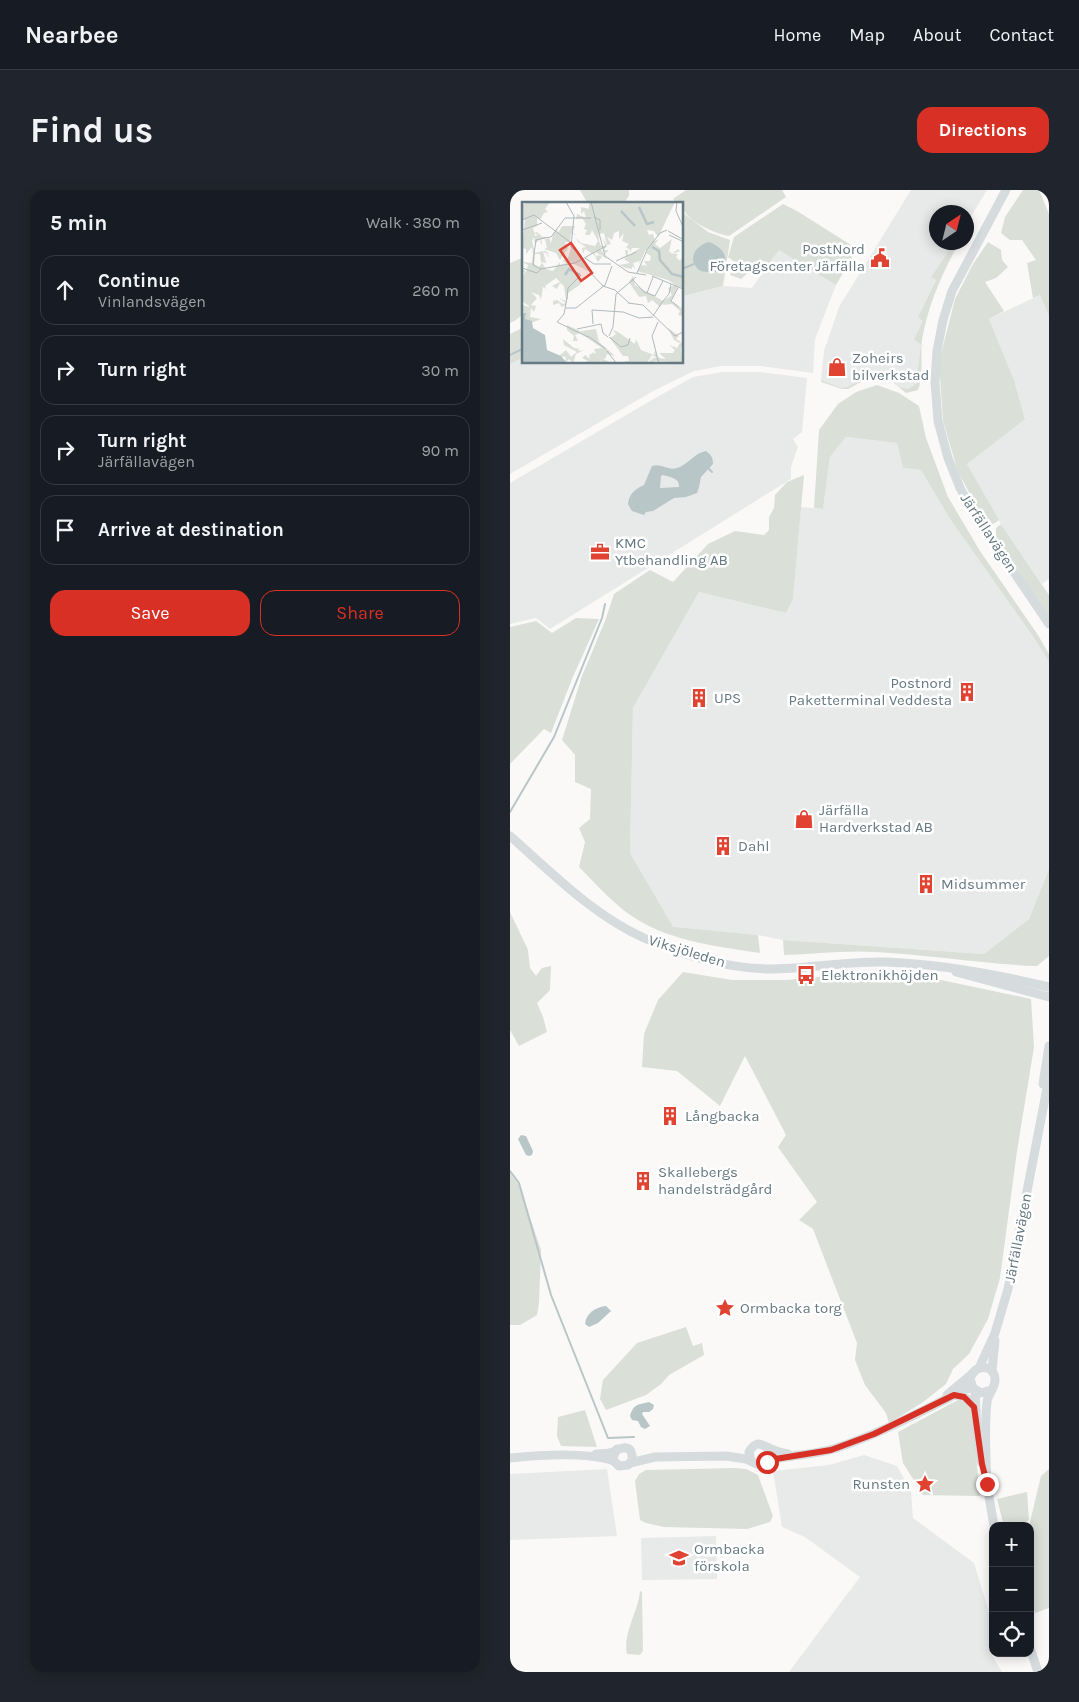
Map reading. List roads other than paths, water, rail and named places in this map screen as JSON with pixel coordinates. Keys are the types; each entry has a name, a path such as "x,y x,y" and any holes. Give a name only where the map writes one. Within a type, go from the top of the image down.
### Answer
{"street":[{"name":"Järfällavägen","path":"1006,190 952,291 943,320 934,382 938,421 948,458 960,488 974,513 1049,624"},
{"name":"Järfällavägen","path":"982,235 1011,190"},
{"name":"Viksjöleden","path":"510,836 591,907 617,924 644,938 708,960 768,969 883,962 929,965 965,969 1049,987"},
{"name":"Viksjöleden","path":"929,965 1049,997"},
{"name":"Järfällavägen","path":"1036,1142 1049,1046"},
{"name":"Järfällavägen","path":"976,1371 995,1333 1008,1289 1049,1078"},
{"name":"Järfällavägen","path":"992,1371 995,1333"},
{"path":"938,1403 976,1371 986,1368 992,1371 995,1381 987,1399 985,1434 987,1484"},
{"path":"976,1371 970,1379 974,1389 978,1440 993,1522"},
{"path":"582,1457 611,1452 624,1447 632,1453 654,1457 726,1456 751,1461 759,1465 765,1464 769,1460 790,1455 831,1450 874,1434 966,1389 974,1389 985,1393 990,1390"},
{"path":"954,1395 964,1397 972,1402 977,1414"},
{"path":"726,1456 750,1449 758,1444 790,1455"},
{"path":"768,1448 769,1460"},
{"path":"614,1461 613,1457 617,1449"},
{"path":"750,1449 751,1461"},
{"path":"630,1463 633,1457 632,1453"},
{"path":"510,1458 532,1456 582,1457 614,1461 622,1466 654,1457"},
{"path":"1033,1657 1038,1672"}],"waterway":[{"path":"684,268 694,264"},
{"path":"510,355 522,349"},
{"path":"708,468 712,472"},
{"path":"510,812 554,737 602,618 605,604"},
{"path":"510,1171 519,1183 551,1295 608,1438 634,1437"}],"place":[{"name":"PostNord Företagscenter Järfälla","path":"880,258"},
{"name":"Zoheirs bilverkstad","path":"837,367"},
{"name":"KMC Ytbehandling AB","path":"600,552"},
{"name":"Postnord Paketterminal Veddesta","path":"967,692"},
{"name":"UPS","path":"699,698"},
{"name":"Järfälla Hardverkstad AB","path":"804,819"},
{"name":"Dahl","path":"723,846"},
{"name":"Midsummer","path":"926,884"},
{"name":"Elektronikhöjden","path":"806,975"},
{"name":"Långbacka","path":"670,1116"},
{"name":"Skallebergs handelsträdgård","path":"643,1181"},
{"name":"Ormbacka torg","path":"725,1308"},
{"name":"Runsten","path":"925,1484"},
{"name":"Ormbacka förskola","path":"679,1558"}]}
